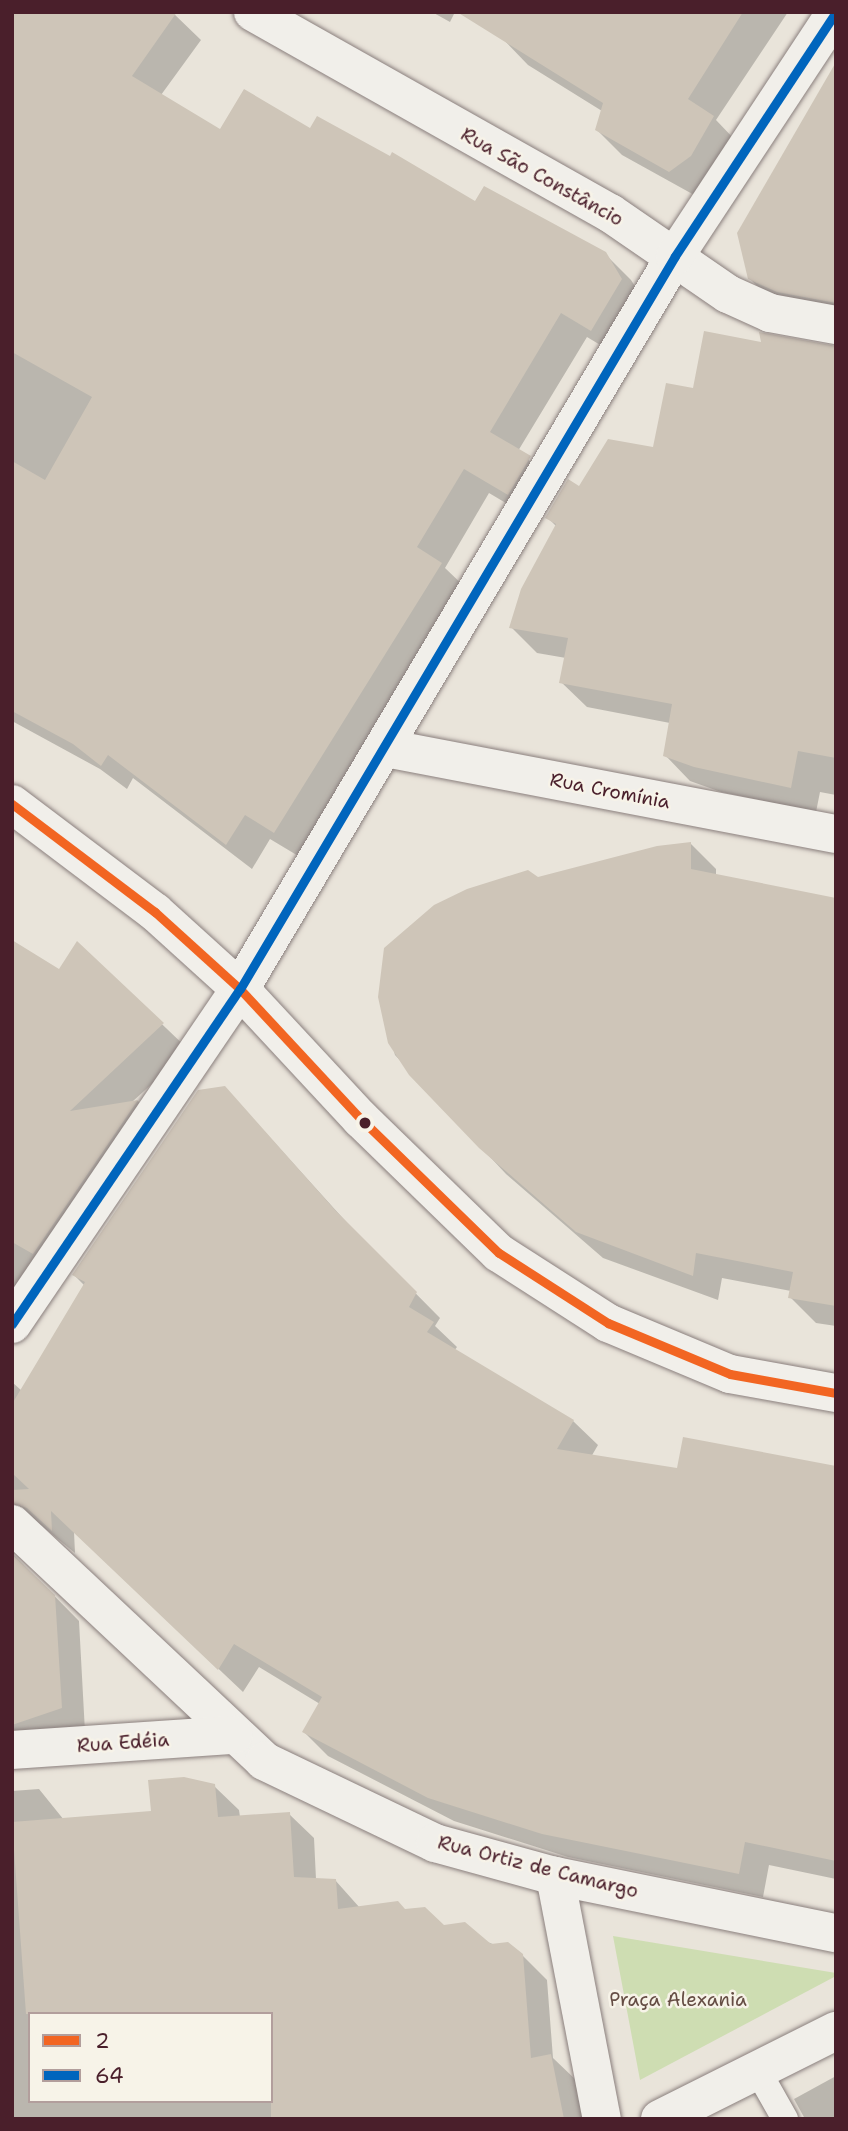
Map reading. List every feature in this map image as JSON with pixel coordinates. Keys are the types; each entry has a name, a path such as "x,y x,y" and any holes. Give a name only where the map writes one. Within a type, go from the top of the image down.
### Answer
{"street":[{"name":"Rua São Constâncio","path":"253,12 610,213 728,294 770,313 836,325"},
{"path":"12,1324 240,989 675,256 836,12"},
{"name":"Rua Cromínia","path":"385,748 836,834"},
{"path":"12,804 155,912 240,989 361,1119 499,1253 608,1322 730,1374 836,1393"},
{"name":"Rua Ortiz de Camargo","path":"12,1524 233,1735 264,1761 435,1843 555,1876 836,1933"},
{"name":"Rua Edéia","path":"12,1750 233,1735"},
{"path":"555,1876 602,2119"},
{"path":"660,2119 759,2073 836,2031"}],"lane":[{"path":"759,2073 785,2119"}],"green space":[{"name":"Praça Alexania","path":"613,1936 836,1973 836,1976 640,2080"}],"building":[{"path":"12,12 177,12 132,76 220,129 244,89 310,128 317,116 390,156 392,152 475,201 484,186 606,252 622,279 591,331 561,313 490,432 531,456 508,495 464,469 417,547 442,563 274,833 245,815 226,845 108,755 101,766 73,744 12,711 12,461 45,480 92,397 12,352"},
{"path":"457,12 743,12 688,99 714,116 691,156 669,172 595,130 603,103"},
{"path":"836,62 836,303 777,292 748,279 737,233"},
{"path":"704,331 761,342 759,332 836,346 836,758 798,751 791,788 694,767 663,756 672,704 559,683 568,638 509,628 521,589 556,524 545,518 568,479 579,486 608,439 653,447 666,383 693,388"},
{"path":"691,842 691,869 836,898 836,1306 788,1298 793,1272 696,1253 693,1276 576,1232 479,1148 409,1075 388,1043 378,997 384,948 434,905 467,889 528,870 538,877 657,846"},
{"path":"12,940 59,969 77,941 164,1023 70,1111 138,1100 33,1254 12,1242"},
{"path":"225,1086 335,1210 417,1292 409,1307 434,1322 427,1332 574,1420 557,1449 677,1468 683,1437 836,1466 836,1861 745,1842 739,1874 542,1834 428,1798 302,1732 322,1697 234,1644 218,1670 51,1511 52,1531 27,1508 12,1503 12,1490 29,1489 12,1473 12,1404 85,1282 72,1275 198,1090"},
{"path":"12,1554 55,1595 62,1708 12,1725"},
{"path":"184,1777 215,1784 218,1817 290,1812 294,1877 336,1879 338,1909 398,1901 405,1909 425,1907 444,1925 465,1922 491,1944 508,1942 523,1954 531,2058 551,2054 564,2119 271,2119 273,2012 26,2014 12,1822 151,1811 148,1780"}],"transit line":[{"name":"64","path":"12,1324 240,989 675,256 836,12"},
{"name":"2","path":"12,804 155,912 240,989 361,1119 499,1253 608,1323 730,1374 836,1393"}]}
